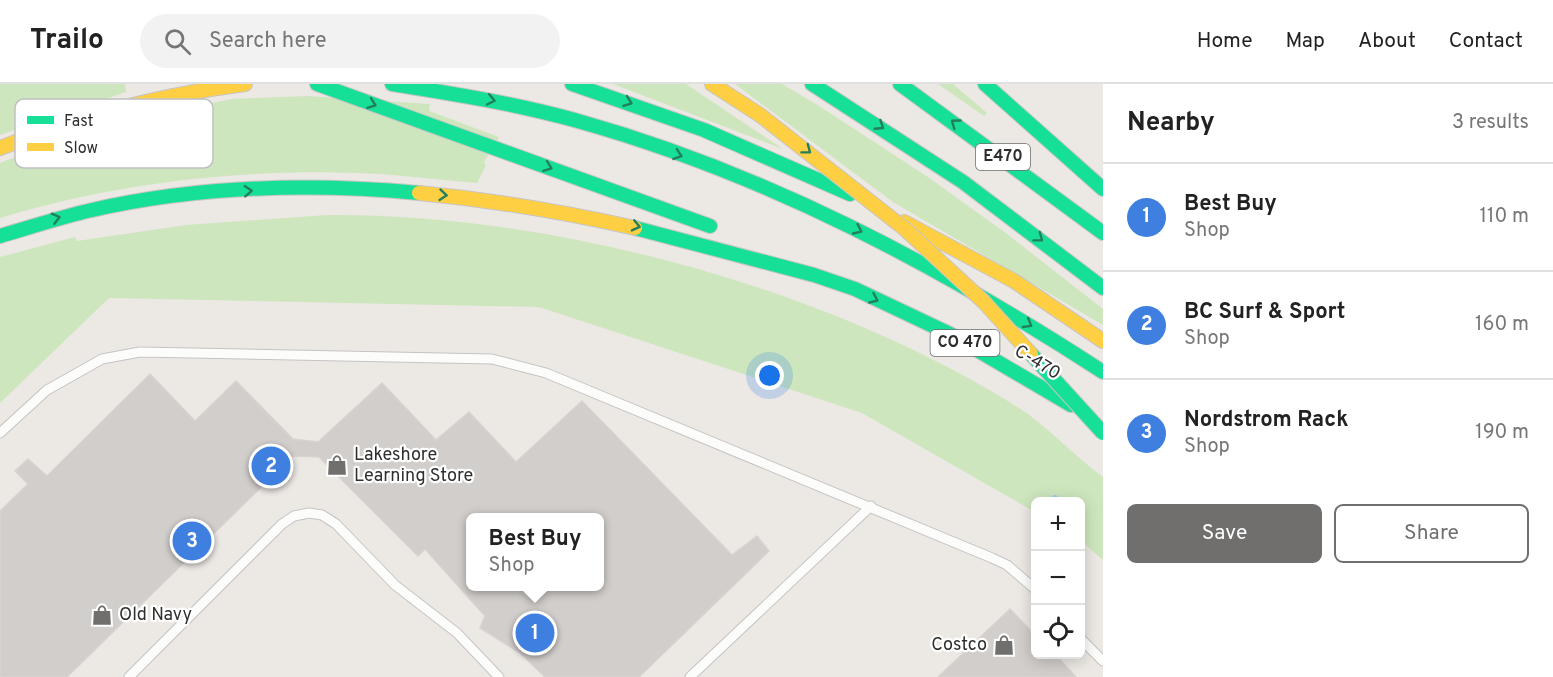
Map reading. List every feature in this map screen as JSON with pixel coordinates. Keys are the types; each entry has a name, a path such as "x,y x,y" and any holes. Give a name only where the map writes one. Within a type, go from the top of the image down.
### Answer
{"highway":[{"path":"149,99 184,91 245,84"},
{"path":"317,84 723,230"},
{"path":"392,84 471,96 558,116 694,160 765,188 865,233 951,278 1103,372"},
{"path":"572,84 704,130 857,197 1014,281 1103,340"},
{"path":"712,84 801,146 905,229 998,316 1103,433"},
{"path":"812,84 912,146 980,194 1103,288"},
{"name":"E470","path":"900,84 1037,182 1103,233"},
{"path":"985,84 1103,189"},
{"path":"0,148 15,142"},
{"path":"0,236 94,209 186,195 285,189 372,190 480,199 567,212 665,233 820,276"},
{"path":"784,252 820,276"},
{"name":"C-470","path":"820,276 963,342 1043,387 1103,425"}],"lane":[{"path":"0,434 47,390 102,359 140,352 492,359 546,373 871,506 1007,565 1031,586"},
{"path":"690,677 871,506"},
{"path":"129,677 282,524 294,516 309,513 322,515 336,524 395,585 457,633 500,677"},
{"path":"1085,643 1103,662"}],"green space":[{"path":"0,84 125,84 126,92 105,99 15,99 15,130 0,135"},
{"path":"613,84 686,84 783,149"},
{"path":"735,84 782,84 928,177 1007,234 1103,309 1103,325 893,202"},
{"path":"938,84 953,84 987,113 984,116"},
{"path":"307,96 430,104 429,111 499,137 484,162 486,165 477,183 355,173 310,172 219,177 174,181 86,196 0,218 0,163 15,157 15,168 213,168 213,103 231,99"},
{"path":"327,215 413,218 502,227 592,243 682,264 770,292 855,324 936,361 1011,403 1036,420 1103,477 1103,560 1085,544 1085,497 1031,497 1031,510 862,413 539,307 109,298 0,403 0,257 75,237 77,241 186,225"}],"building":[{"path":"150,374 195,421 236,381 293,439 318,442 382,383 436,440 469,412 516,462 582,401 732,555 757,536 769,551 639,677 545,677 520,653 480,628 485,616 425,549 418,556 319,457 293,456 67,677 0,677 0,511 28,484 15,471 28,459 47,476"},
{"name":"Costco","path":"1010,609 1031,631 1031,659 1060,659 1076,677 938,677"}],"traffic: fast":[{"path":"317,84 710,226"},
{"path":"392,84 532,109 648,143 717,168 784,196 915,260 979,296 1103,372"},
{"path":"572,84 704,130 850,194"},
{"path":"812,84 963,182 1103,288"},
{"path":"900,84 1103,233"},
{"path":"985,84 1103,189"},
{"path":"0,236 92,210 214,191 337,188 419,193"},
{"path":"635,228 814,275 855,289 950,334 1071,405"},
{"path":"1031,354 1103,433"}],"traffic: slow":[{"path":"160,99 245,84"},
{"path":"712,84 760,115"},
{"path":"760,115 905,229 984,302 1031,354"},
{"path":"0,148 15,142"},
{"path":"419,193 528,207 635,228"},
{"path":"904,222 1014,281 1103,341"}],"place":[{"name":"Lakeshore Learning Store","path":"337,465"},
{"name":"BC Surf & Sport","path":"271,466"},
{"name":"Nordstrom Rack","path":"192,541"},
{"name":"Old Navy","path":"102,615"},
{"name":"Best Buy","path":"535,633"},
{"name":"Costco","path":"1004,645"}]}
